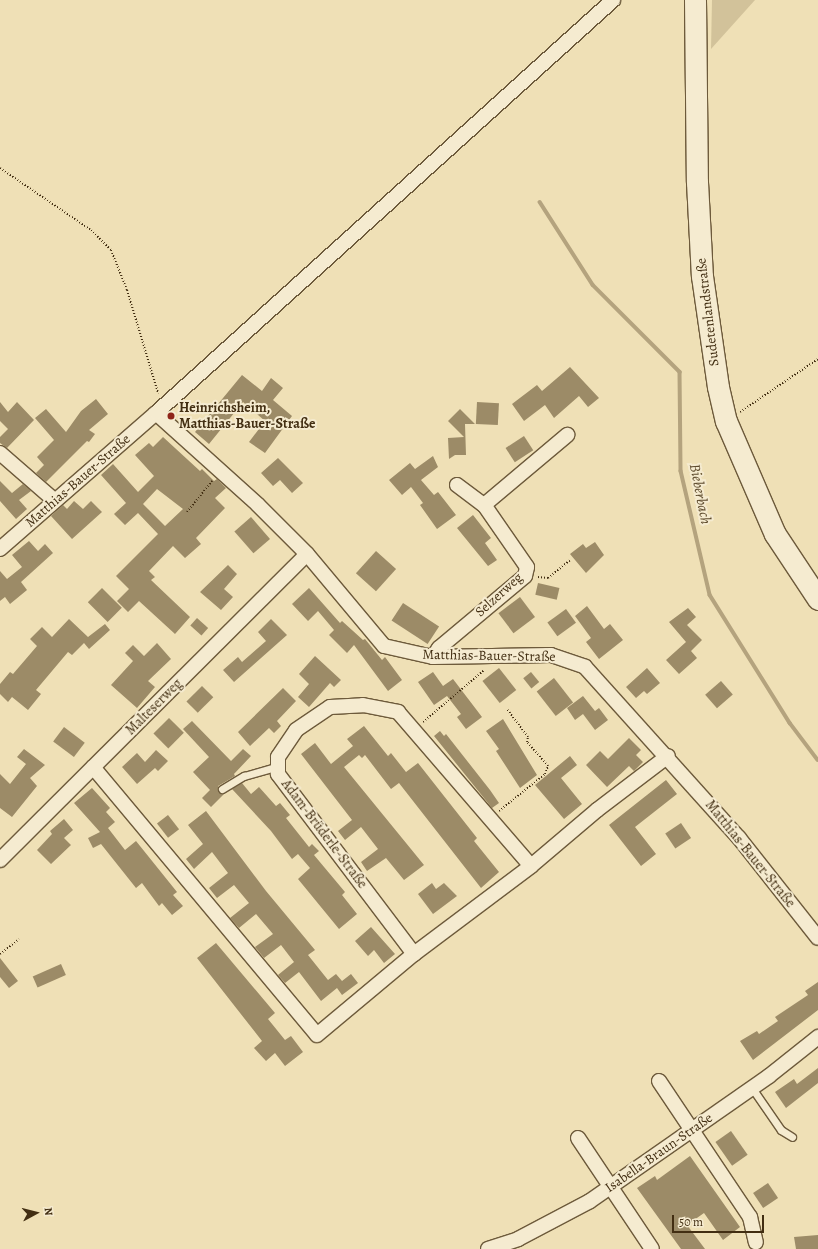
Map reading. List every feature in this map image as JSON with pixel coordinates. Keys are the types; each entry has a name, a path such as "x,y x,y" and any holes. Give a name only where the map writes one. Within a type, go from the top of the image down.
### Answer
{"street":[{"name":"Matthias-Bauer-Straße","path":"0,549 54,500 156,413 613,0"},
{"name":"Sudetenlandstraße","path":"695,0 697,182 702,276 718,387 726,421 744,467 775,534 818,599"},
{"name":"Matthias-Bauer-Straße","path":"156,413 220,471 307,554 384,646 433,657 502,654 551,655 585,666 668,756 739,838 818,938"},
{"path":"484,505 566,435"},
{"path":"0,453 54,500"},
{"name":"Selzerweg","path":"433,657 439,648 525,576 527,567 484,505 457,485"},
{"name":"Malteserweg","path":"0,860 307,554"},
{"name":"Adam-Brüderle-Straße","path":"414,954 278,774 278,757 296,730 330,707 363,705 398,712 415,729 531,866"},
{"path":"93,767 317,1035 414,954 531,866 597,810 668,756"},
{"name":"Isabella-Braun-Straße","path":"488,1249 518,1239 590,1201 752,1088 818,1037"},
{"path":"660,1080 694,1128 750,1217 756,1245"},
{"path":"578,1138 612,1186 652,1249"}],"lane":[{"path":"222,789 244,776 278,766"},
{"path":"752,1088 781,1130 792,1137"}],"path":[{"path":"0,168 91,230 110,250 127,290 153,370 158,392 156,413"},
{"path":"726,421 818,359"},
{"path":"187,512 220,471"},
{"path":"525,576 548,578 570,560"},
{"path":"415,729 502,654"},
{"path":"490,818 545,774 548,766 527,742 528,737 507,708"},
{"path":"0,954 20,939"}],"shaded area":[{"path":"712,0 755,0 711,49"}],"building":[{"path":"570,367 599,398 588,407 579,396 554,418 545,405 524,421 512,404 537,385 542,391"},
{"path":"242,375 262,391 271,378 283,388 273,400 292,416 265,453 249,442 265,421 243,402 209,444 195,432"},
{"path":"96,399 108,414 89,430 95,434 89,442 87,441 46,482 36,473 44,465 37,457 54,440 35,418 46,409 66,432 81,411"},
{"path":"0,402 8,412 17,402 34,420 7,448 0,443 0,437 8,429 0,421"},
{"path":"477,402 499,403 498,425 476,424"},
{"path":"460,409 475,424 465,424 466,455 455,455 449,459 448,438 464,437 448,421"},
{"path":"524,436 533,450 515,462 506,448"},
{"path":"163,437 200,471 202,469 214,481 217,479 226,488 215,498 225,508 196,538 201,544 185,558 173,546 149,571 155,577 151,580 190,617 175,634 139,601 128,612 117,601 129,589 116,576 158,534 138,513 125,525 114,514 126,503 101,475 113,464 138,492 154,476 135,455 149,443 153,447","holes":["157,489 183,509 165,526 143,504"]},
{"path":"433,456 438,467 421,480 434,495 438,492 456,515 437,529 420,505 423,503 411,487 402,495 389,480 410,463 415,469"},
{"path":"278,458 303,483 292,493 280,480 273,486 261,473"},
{"path":"0,481 12,493 23,484 31,491 19,500 27,509 16,519 0,501"},
{"path":"74,501 83,509 91,501 102,512 72,539 51,516 63,505 67,509"},
{"path":"473,515 491,538 485,543 497,560 488,566 457,528"},
{"path":"251,517 270,539 253,553 234,531"},
{"path":"29,541 38,551 45,544 53,553 21,582 27,590 10,604 5,597 0,601 0,571 7,579 22,567 12,555"},
{"path":"595,542 604,555 586,573 570,554 583,544 586,548"},
{"path":"376,551 396,569 376,591 356,573"},
{"path":"228,565 237,574 224,589 233,597 221,610 200,592"},
{"path":"538,583 559,588 557,600 535,595"},
{"path":"102,588 122,608 108,622 88,602"},
{"path":"309,588 340,623 342,621 363,640 365,639 382,660 385,657 402,680 388,691 354,645 347,653 329,635 334,630 318,611 308,621 292,604"},
{"path":"520,597 535,617 513,633 498,613"},
{"path":"403,603 439,626 428,644 392,621"},
{"path":"587,606 604,629 610,624 623,640 599,659 586,642 591,638 575,616"},
{"path":"688,608 696,617 687,625 702,640 691,651 697,658 679,674 666,660 686,642 669,622"},
{"path":"566,609 576,623 557,636 547,623"},
{"path":"197,618 208,628 201,635 190,625"},
{"path":"69,619 88,637 105,624 110,630 89,649 84,643 72,655 68,652 36,690 41,694 28,710 12,697 8,702 0,694 0,684 10,672 13,674 37,646 30,639 42,627 52,637"},
{"path":"271,619 287,635 234,682 223,670 238,657 242,662 266,641 258,632"},
{"path":"157,643 171,659 148,681 155,687 137,708 111,685 133,661 125,653 133,645 144,656"},
{"path":"315,656 341,680 334,687 330,683 309,707 298,697 309,684 299,674"},
{"path":"499,668 516,690 500,703 482,681"},
{"path":"647,668 660,683 647,694 644,691 636,698 626,687"},
{"path":"433,672 443,686 453,679 482,717 466,729 457,717 461,714 447,696 434,705 418,682"},
{"path":"531,672 539,682 531,688 523,678"},
{"path":"554,678 573,702 556,716 537,692"},
{"path":"721,681 733,695 717,708 705,695"},
{"path":"202,686 213,697 198,713 186,702"},
{"path":"283,688 296,701 277,721 281,726 274,733 269,728 250,746 238,732"},
{"path":"583,696 595,711 599,708 608,720 595,730 583,714 575,720 567,708"},
{"path":"169,718 184,733 168,748 153,734"},
{"path":"503,719 537,775 520,788 496,751 499,749 486,731"},
{"path":"192,721 231,761 243,749 251,756 234,774 235,776 218,786 219,793 226,792 211,807 202,798 210,790 193,772 209,757 183,729"},
{"path":"364,726 388,756 391,753 406,772 418,763 477,838 474,841 499,872 481,888 399,783 391,789 365,755 362,758 359,755 344,767 424,865 404,880 386,858 367,871 361,862 378,849 361,827 345,840 338,831 352,820 301,754 315,743 331,764 353,746 347,739"},
{"path":"64,727 85,743 74,757 53,741"},
{"path":"440,731 444,736 446,734 499,803 492,808 434,736"},
{"path":"629,738 641,750 636,755 643,762 634,771 629,766 607,787 586,765 600,751 608,759"},
{"path":"24,749 45,765 30,778 37,786 12,817 0,808 0,774 10,784 26,764 17,757"},
{"path":"156,750 168,761 158,771 155,768 137,784 122,767 137,753 145,762"},
{"path":"570,756 577,765 561,778 582,804 564,819 535,785"},
{"path":"666,780 677,794 635,827 656,854 641,866 609,825"},
{"path":"242,783 251,794 259,787 276,806 280,803 290,815 286,818 309,847 312,844 319,851 314,855 345,892 342,895 357,914 339,929 298,879 310,868 298,854 292,859 271,831 232,789"},
{"path":"92,788 110,808 106,812 115,822 108,828 125,850 136,841 177,892 173,895 183,906 172,915 162,903 159,906 142,883 136,888 101,844 93,848 88,838 100,832 74,803"},
{"path":"206,811 266,891 315,950 308,955 328,980 336,974 342,981 351,974 358,983 342,995 337,988 321,1001 299,972 285,983 278,975 294,962 281,945 264,958 255,947 273,934 256,914 239,928 230,918 249,903 234,885 217,898 209,888 228,873 212,852 194,869 186,859 203,844 188,825"},
{"path":"168,815 179,829 168,838 157,824"},
{"path":"64,819 73,830 64,838 71,845 51,864 37,850 52,834 50,831"},
{"path":"681,823 691,838 675,849 665,834"},
{"path":"432,883 436,889 444,883 457,896 433,914 418,894"},
{"path":"371,927 395,954 384,963 374,950 368,956 355,941"},
{"path":"216,943 275,1013 268,1019 285,1040 291,1036 303,1052 285,1066 275,1053 266,1061 254,1048 262,1041 197,958"},
{"path":"0,958 18,981 9,988 0,977"},
{"path":"61,964 66,975 38,988 33,977"},
{"path":"818,982 818,1010 753,1060 740,1041 757,1031 759,1034 778,1021 775,1017 808,995 805,991"},
{"path":"818,1068 818,1083 786,1108 775,1092 794,1079 797,1084"},
{"path":"731,1131 748,1155 732,1166 715,1142"},
{"path":"690,1156 740,1227 723,1240 704,1213 687,1225 705,1249 681,1249 637,1188 655,1176 657,1180"},
{"path":"768,1183 778,1198 763,1208 753,1193"},
{"path":"818,1235 818,1249 796,1249 794,1237"}],"waterway":[{"name":"Bieberbach","path":"540,202 593,285 680,372 681,471 710,595 790,723 818,760"}],"place":[{"name":"Heinrichsheim, Matthias-Bauer-Straße","path":"171,416"}]}
